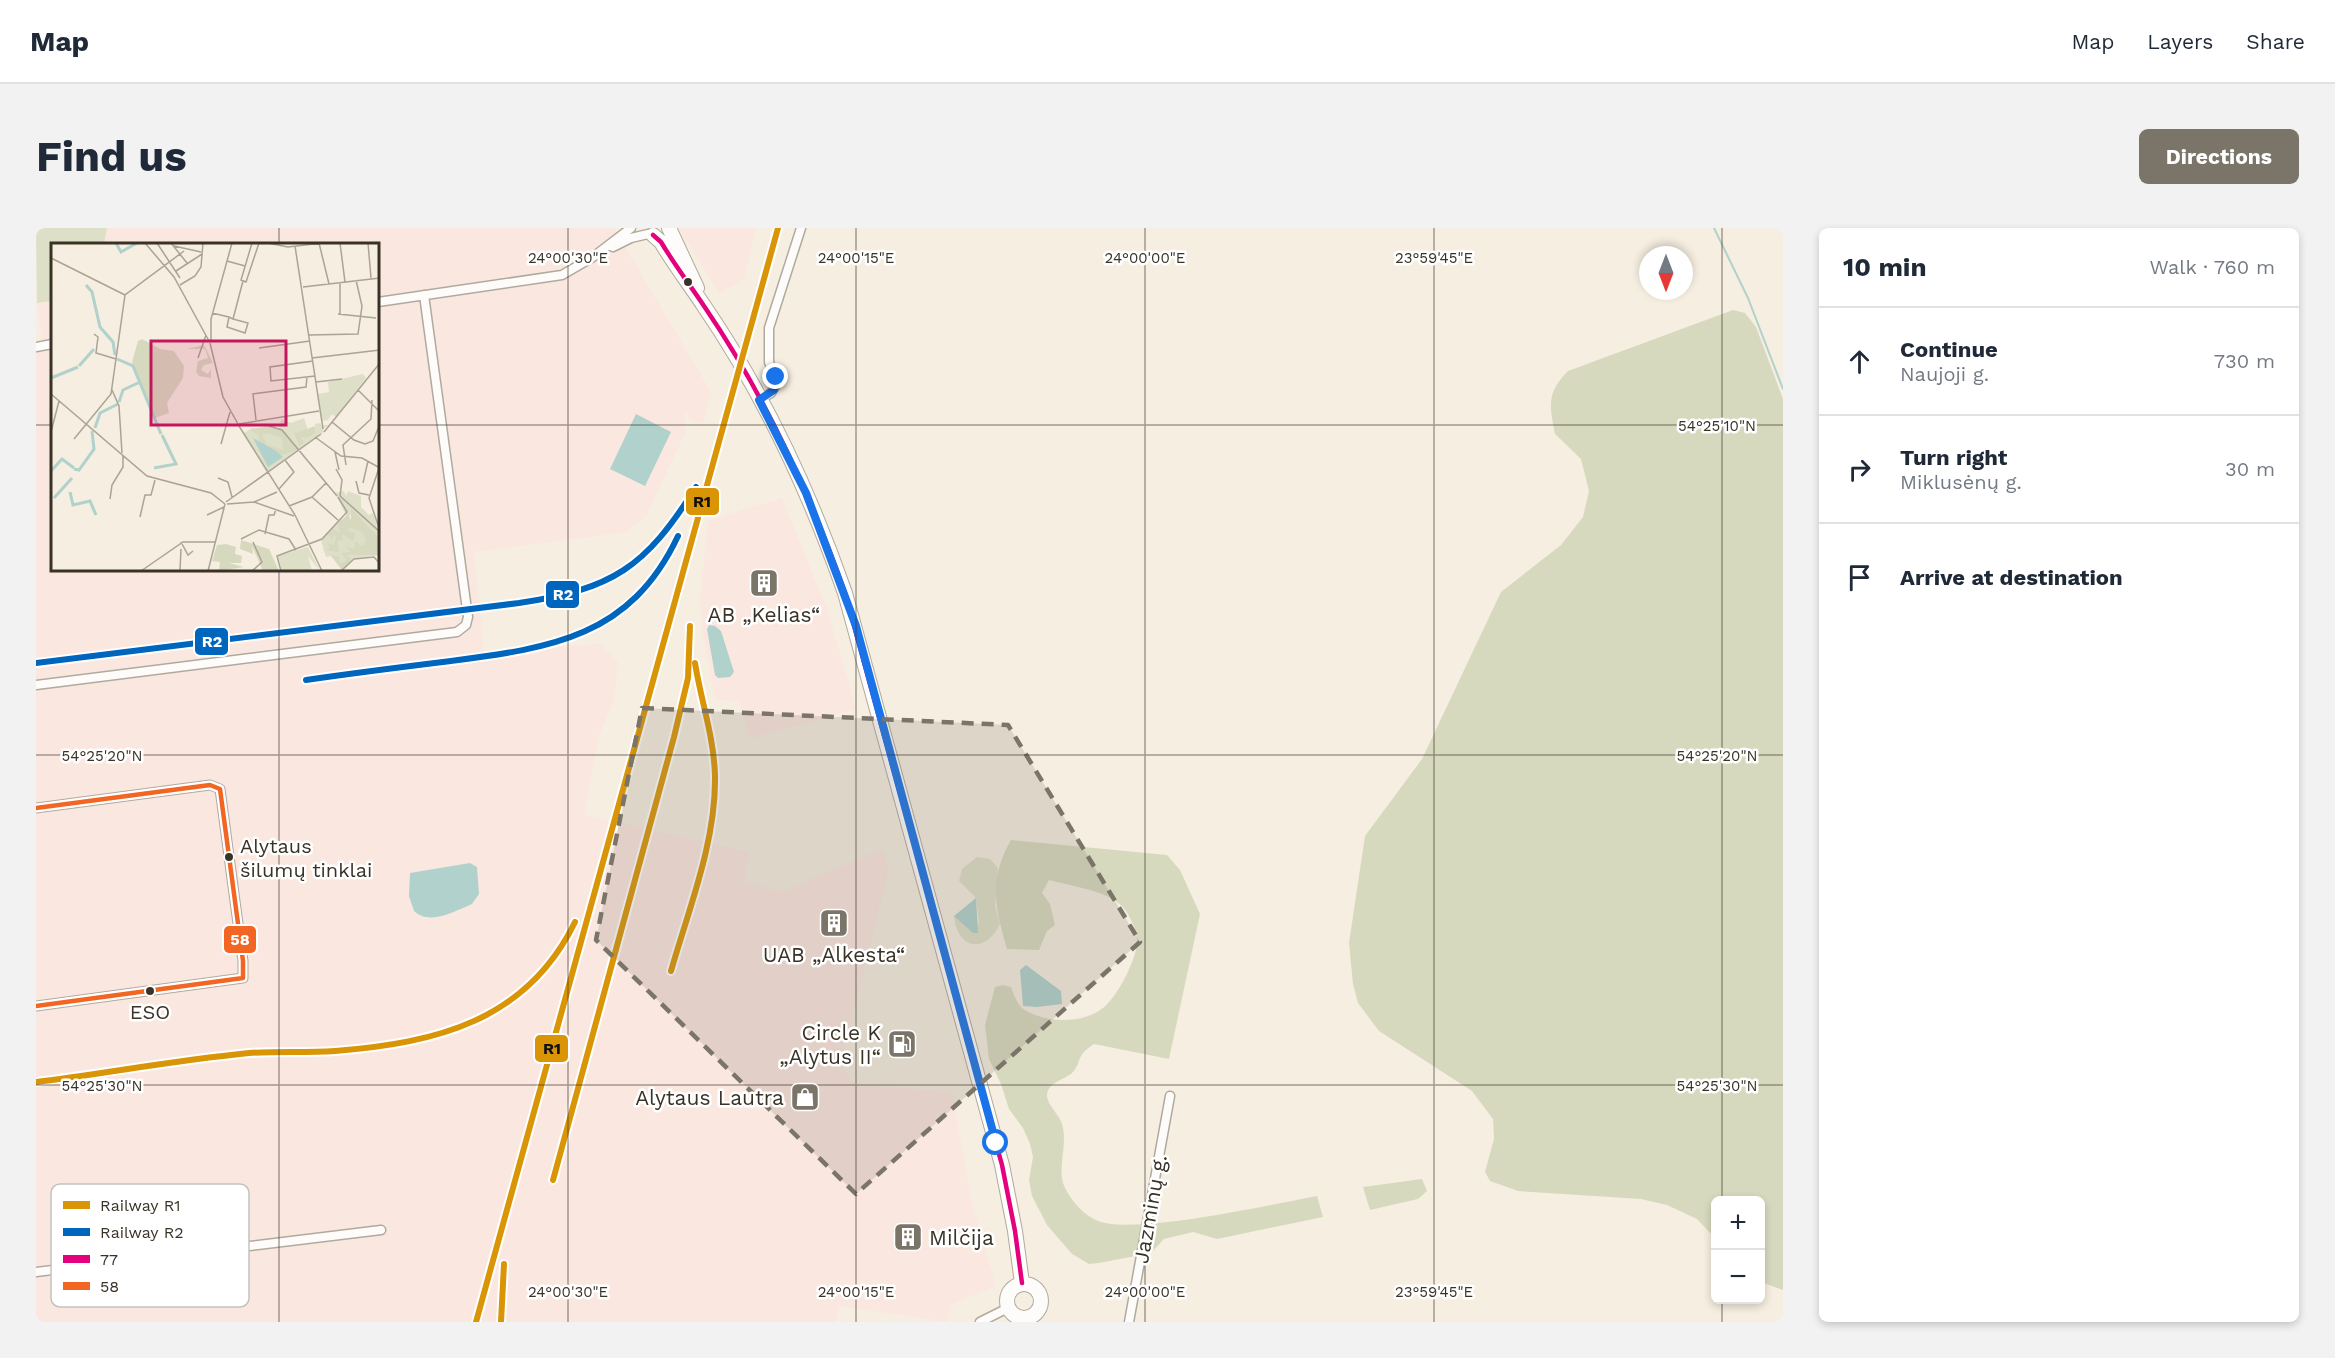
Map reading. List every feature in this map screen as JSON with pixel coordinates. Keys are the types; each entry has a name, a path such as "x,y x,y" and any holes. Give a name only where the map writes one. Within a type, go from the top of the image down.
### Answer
{"main road":[{"path":"647,233 662,234 669,228 705,307"},
{"path":"647,233 661,242 705,307 759,400 811,504 856,626 1002,1165 1022,1283"},
{"path":"1022,1283 1032,1285 1040,1292 1041,1303 1035,1319 1018,1317 1008,1308 1009,1292 1022,1283"}],"street":[{"path":"593,257 631,228"},
{"path":"759,400 771,393 777,384 769,362 769,328 801,228"},
{"path":"380,302 553,278 631,238 647,233"},
{"path":"36,685 457,632 466,625 468,617 424,296"},
{"path":"36,347 51,344"},
{"path":"36,808 210,785 220,789 243,961 243,978 36,1006"},
{"name":"Jazminų g.","path":"1129,1322 1170,1096"},
{"path":"249,1246 381,1230"},
{"path":"36,1272 51,1270"},
{"path":"980,1322 1008,1308"}],"highlighted area":[{"path":"642,708 1008,725 1140,942 856,1194 596,940"}],"shaded area":[{"path":"107,228 614,228 711,392 703,424 689,418 685,411 685,433 646,516 627,532 474,552 484,652 600,644 618,662 614,701 599,735 584,815 749,852 744,881 782,892 882,849 889,868 840,1066 856,1085 952,1092 972,1203 996,1286 951,1304 947,1322 840,1306 835,1322 36,1322 36,343 42,342 37,303 51,301 51,572 380,572 380,243 104,243"},
{"path":"678,228 756,228 744,279 720,293"},
{"path":"782,498 828,612 856,709 750,739 739,702 715,699 702,630 700,599 708,521"}],"green space":[{"path":"36,228 107,228 104,243 51,243 51,301 37,303"},
{"path":"1733,310 1745,313 1756,327 1783,399 1783,1290 1765,1283 1765,1196 1711,1196 1711,1234 1697,1219 1667,1205 1641,1199 1518,1191 1490,1181 1485,1172 1494,1139 1493,1119 1472,1091 1379,1031 1358,1003 1353,984 1349,943 1365,836 1422,759 1501,592 1561,545 1583,517 1589,491 1581,459 1555,434 1551,407 1556,386 1568,371"},
{"path":"1011,840 1167,855 1180,870 1200,914 1169,1059 1094,1044 1082,1055 1073,1072 1053,1084 1048,1091 1048,1100 1061,1120 1064,1131 1063,1183 1076,1204 1096,1220 1113,1224 1139,1225 1237,1212 1317,1196 1323,1217 1217,1239 1193,1232 1164,1239 1151,1253 1089,1264 1072,1254 1047,1225 1032,1196 1029,1180 1033,1157 1030,1144 1023,1128 1009,1109 1001,1084 989,1059 985,1025 995,987 1003,985 1011,987 1020,1005 1033,1014 1064,1020 1086,1017 1103,1008 1114,996 1133,960 1137,939 1128,914 1115,901 1087,889 1049,880 1042,893 1050,904 1055,925 1047,931 1039,950 1007,949 999,920 996,881"},
{"path":"977,857 990,859 998,868 995,906 1000,924 987,940 980,944 972,944 960,936 954,916 979,924 976,898 959,881 962,869"},
{"path":"1422,1179 1427,1191 1418,1199 1370,1210 1363,1187"}],"water":[{"path":"636,414 671,432 645,486 610,469"},
{"path":"709,625 721,631 734,672 730,677 718,678 715,675 707,629"},
{"path":"470,863 477,867 479,894 472,904 435,917 420,915 414,911 409,896 410,873"},
{"path":"976,898 978,933 973,933 954,916"},
{"path":"1026,965 1061,991 1062,1004 1023,1006 1020,970"}],"waterway":[{"path":"1714,228 1748,298 1783,389"}],"rail line":[{"name":"R1","path":"476,1322 778,228"},
{"name":"R2","path":"36,663 519,603 579,590 603,582 642,556 678,515 696,487"},
{"name":"R2","path":"306,680 487,656 554,643 584,632 611,617 636,597 659,570 678,536"},
{"name":"R1","path":"553,1180 674,737 688,678 690,626"},
{"name":"R1","path":"671,971 700,875 714,801 715,776 712,747 695,663"},
{"name":"R1","path":"36,1082 249,1053 324,1052 372,1047 443,1033 475,1021 505,1004 531,983 555,956 575,922"},
{"name":"R1","path":"501,1322 504,1264"}],"transit line":[{"name":"77","path":"653,235 661,242 726,339 766,409 817,518 845,593 1002,1165 1022,1283"},
{"name":"58","path":"36,808 210,785 220,789 243,961 243,978 36,1006"}],"place":[{"name":"AB „Kelias“","path":"764,583"},
{"name":"Alytaus šilumų tinklai","path":"229,857"},
{"name":"UAB „Alkesta“","path":"834,923"},
{"name":"ESO","path":"150,991"},
{"name":"Circle K „Alytus II“","path":"902,1044"},
{"name":"Alytaus Lautra","path":"805,1097"},
{"name":"Milčija","path":"908,1237"}],"route":[{"path":"776,377 777,384 774,390 759,400 777,431 806,493 828,546 856,626 996,1143"}]}
